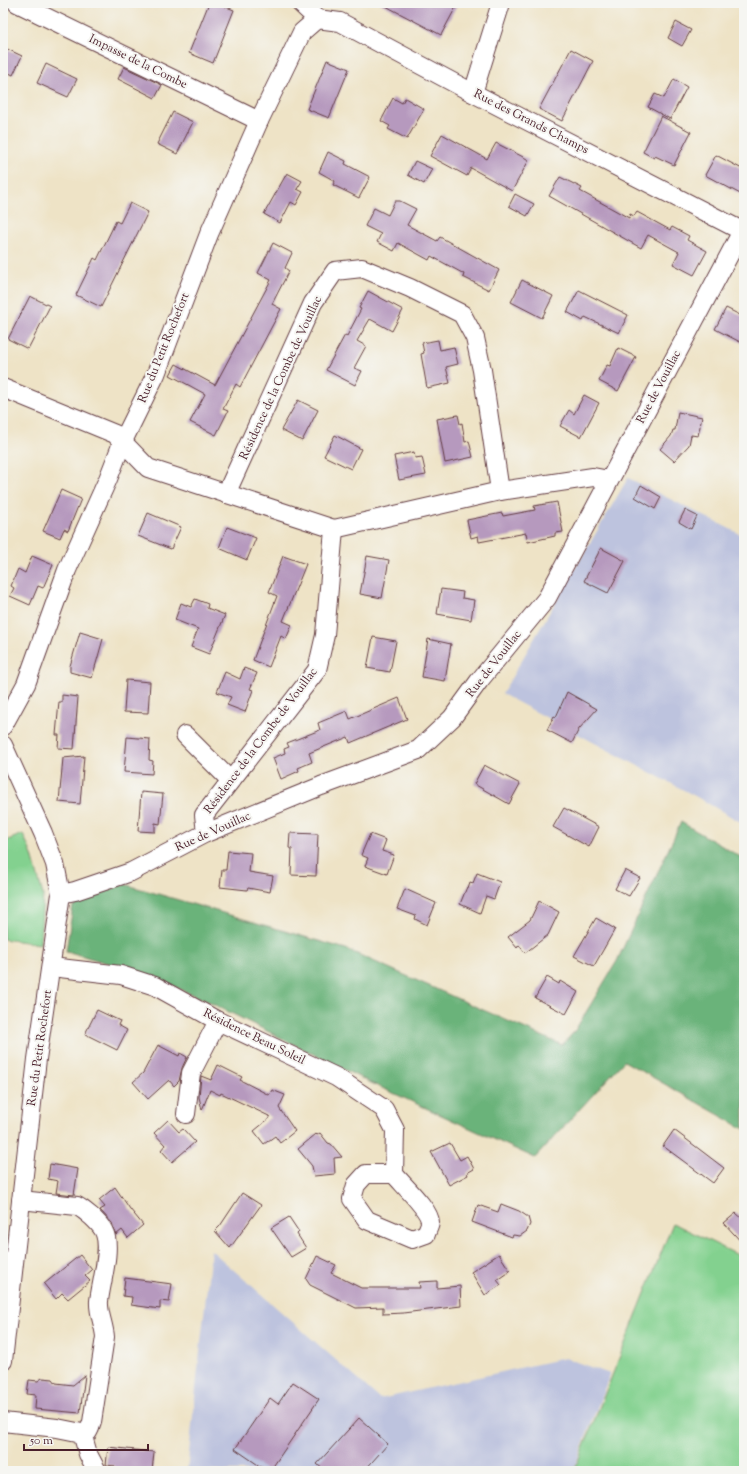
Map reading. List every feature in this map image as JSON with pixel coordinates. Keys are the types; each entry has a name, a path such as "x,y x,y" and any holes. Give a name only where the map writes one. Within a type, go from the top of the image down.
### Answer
{"street":[{"name":"Impasse de la Combe","path":"17,3 259,121"},
{"path":"300,3 319,11"},
{"path":"473,93 501,3"},
{"name":"Rue du Petit Rochefort","path":"3,726 26,684 67,570 108,479 122,443 156,374 209,234 259,121 302,32 319,11"},
{"name":"Rue des Grands Champs","path":"319,11 473,93 743,231"},
{"name":"Rue de Vouillac","path":"61,894 75,891 130,872 206,833 321,786 418,750 452,718 479,681 547,598 743,231"},
{"name":"Résidence de la Combe de Vouillac","path":"226,494 313,304 335,271 362,268 410,288 462,314 475,338 478,351 500,491"},
{"path":"3,388 115,434 122,443 148,468 334,529 500,491 593,477 610,480"},
{"name":"Résidence de la Combe de Vouillac","path":"206,833 204,815 316,670 325,635 334,529"},
{"path":"185,735 230,780"},
{"name":"Rue du Petit Rochefort","path":"3,745 43,833 55,864 61,894 37,1058 3,1361"},
{"name":"Résidence Beau Soleil","path":"51,967 121,975 155,986 218,1021 336,1077 384,1109 395,1130 394,1174"},
{"path":"186,1114 191,1073 218,1021"},
{"path":"3,1422 57,1428 82,1433 88,1432 92,1422 105,1337 104,1327 99,1312 99,1302 106,1253 107,1240 105,1232 83,1209 77,1206 22,1200"},
{"path":"82,1433 88,1454 97,1471"}],"shaded area":[{"path":"628,478 744,536 744,824 695,796 502,694"},
{"path":"211,1250 380,1399 565,1358 610,1374 573,1471 187,1471"}],"green space":[{"path":"681,822 744,859 744,1129 624,1061 535,1158 369,1082 209,1002 148,975 66,951 73,906 124,884 346,949 562,1045 574,1032 617,961"},
{"path":"23,834 32,855 43,895 40,944 3,939 3,842"},
{"path":"673,1223 744,1258 744,1471 574,1471"}],"building":[{"path":"209,3 216,3 234,10 213,63 189,53"},
{"path":"380,3 458,3 441,35"},
{"path":"676,22 691,30 682,46 668,38"},
{"path":"3,47 22,56 13,75 3,70"},
{"path":"571,49 593,61 562,121 539,109"},
{"path":"327,60 349,69 329,118 307,109"},
{"path":"46,64 77,79 68,97 37,83"},
{"path":"124,67 162,85 155,98 118,79"},
{"path":"674,79 687,87 670,119 648,107 655,94 664,98"},
{"path":"393,98 402,103 405,98 424,109 407,139 388,129 390,126 381,121"},
{"path":"173,112 193,122 177,154 157,144"},
{"path":"661,116 691,132 674,165 655,156 654,158 643,152"},
{"path":"442,134 487,159 496,143 529,160 512,191 471,168 467,176 430,156"},
{"path":"328,152 346,161 345,164 370,177 359,198 333,185 335,181 319,172"},
{"path":"716,155 744,170 744,196 705,175"},
{"path":"415,161 432,169 424,184 408,175"},
{"path":"287,173 302,181 297,189 303,192 296,205 291,202 280,223 264,214"},
{"path":"560,177 582,188 580,191 629,218 630,214 634,216 637,212 670,230 672,227 689,236 687,240 707,251 694,275 673,264 679,252 648,235 641,248 549,196"},
{"path":"515,194 534,204 527,216 509,206"},
{"path":"395,201 400,201 416,209 407,225 437,241 440,237 499,270 489,290 463,277 464,274 431,256 429,260 398,243 394,251 377,242 381,234 365,226 374,208 388,215"},
{"path":"130,203 148,212 101,307 76,295 94,258 97,260 116,221 120,223"},
{"path":"273,243 292,253 285,268 289,271 272,304 281,309 240,387 236,384 223,409 228,411 216,435 190,422 205,394 170,375 176,364 215,385 271,280 258,273"},
{"path":"522,280 553,296 542,318 511,302"},
{"path":"579,290 628,315 619,333 585,317 583,321 567,312"},
{"path":"368,291 403,310 392,331 370,319 357,341 366,346 354,368 362,371 355,385 326,370 345,335 347,336 361,309 359,308"},
{"path":"30,296 50,306 28,349 8,339"},
{"path":"726,308 744,317 744,344 715,329"},
{"path":"438,340 440,350 454,347 458,364 446,367 450,383 427,388 421,354 424,353 422,343"},
{"path":"618,348 636,357 618,391 599,381 607,365 610,366"},
{"path":"584,395 599,403 581,437 560,426 569,410 574,414"},
{"path":"298,400 318,410 302,441 281,430"},
{"path":"678,412 702,417 698,436 691,435 689,445 674,461 660,449 671,436 673,430 675,430"},
{"path":"458,415 460,424 462,423 465,442 469,441 473,457 445,463 437,419"},
{"path":"335,435 361,449 351,469 324,456"},
{"path":"414,452 415,458 422,457 426,475 399,480 394,456"},
{"path":"641,485 661,497 655,509 635,497"},
{"path":"61,490 81,499 68,531 64,529 60,538 43,531"},
{"path":"557,502 563,532 555,533 555,536 528,542 526,533 479,542 478,536 471,538 467,520 502,513 503,516 535,510 534,506"},
{"path":"685,510 697,516 691,529 679,522"},
{"path":"148,513 181,527 171,549 138,536"},
{"path":"227,527 256,538 247,560 219,548"},
{"path":"601,548 625,561 608,593 584,581"},
{"path":"32,556 53,565 43,588 38,586 30,605 10,596 14,588 11,586 18,569 25,573"},
{"path":"283,556 306,564 283,621 292,625 286,639 281,636 269,667 253,660 277,596 269,592"},
{"path":"367,556 389,560 382,598 360,594"},
{"path":"441,589 463,592 462,598 474,600 471,620 437,614"},
{"path":"195,599 208,604 207,608 225,615 209,654 191,647 198,629 175,620 181,603 191,607"},
{"path":"80,632 103,639 92,678 70,672 70,666"},
{"path":"373,637 396,641 390,672 367,668"},
{"path":"428,639 451,644 445,681 422,677"},
{"path":"244,668 257,673 250,689 253,690 245,712 227,705 231,697 217,692 225,672 240,679"},
{"path":"126,680 150,682 148,713 124,712"},
{"path":"567,692 597,709 579,729 572,743 547,730 554,716 556,717"},
{"path":"62,695 78,697 74,749 58,748 59,735 56,735 59,702 62,702"},
{"path":"399,698 407,719 350,743 348,737 309,753 312,762 298,768 299,771 281,779 273,758 285,753 284,749 289,747 287,743 320,730 318,723 347,711 350,719"},
{"path":"127,737 150,739 149,760 153,761 152,774 124,772"},
{"path":"84,756 80,804 59,802 63,758"},
{"path":"484,765 520,784 509,804 474,784"},
{"path":"141,792 163,794 160,824 155,823 155,832 138,831"},
{"path":"564,808 599,827 589,847 553,827"},
{"path":"290,833 318,834 316,876 291,875 292,849 289,848"},
{"path":"370,834 386,840 382,851 394,855 387,874 365,866 368,858 361,855"},
{"path":"228,851 251,853 249,872 273,876 270,892 248,888 247,890 220,887 222,870 226,870"},
{"path":"625,870 640,878 629,896 615,889"},
{"path":"477,873 500,882 494,899 486,896 480,913 460,904 467,887 468,888 470,882 473,883"},
{"path":"405,889 436,903 427,925 415,919 416,916 397,909"},
{"path":"539,901 559,912 548,935 525,953 519,945 517,948 508,937 530,920"},
{"path":"596,918 615,929 594,966 574,956"},
{"path":"547,977 559,984 560,981 578,992 566,1014 535,998"},
{"path":"97,1010 120,1021 118,1025 127,1030 117,1050 85,1034"},
{"path":"158,1045 179,1056 180,1053 187,1057 182,1068 179,1081 174,1086 169,1080 148,1099 133,1082 143,1073"},
{"path":"218,1065 242,1077 240,1080 269,1095 272,1090 285,1095 279,1108 295,1131 280,1143 275,1136 264,1144 254,1131 271,1117 221,1093 220,1095 210,1090 202,1110 199,1097 201,1076 211,1080"},
{"path":"168,1120 179,1132 183,1129 195,1142 172,1162 161,1150 165,1145 154,1133"},
{"path":"674,1130 724,1168 713,1183 663,1146"},
{"path":"320,1133 342,1157 334,1158 335,1174 314,1176 312,1166 298,1149 316,1134 317,1135"},
{"path":"450,1143 460,1160 467,1156 474,1169 467,1173 468,1175 449,1185 431,1152"},
{"path":"50,1164 78,1169 74,1195 56,1193 58,1181 48,1179"},
{"path":"115,1187 143,1225 128,1238 122,1230 116,1235 112,1223 100,1210 105,1207 99,1200"},
{"path":"242,1193 261,1205 230,1248 215,1231"},
{"path":"501,1204 519,1211 528,1217 530,1224 527,1231 520,1236 513,1235 512,1237 472,1222 478,1205 498,1212"},
{"path":"736,1213 744,1220 744,1245 724,1223"},
{"path":"289,1217 299,1232 297,1234 306,1248 291,1257 271,1228"},
{"path":"499,1254 510,1271 497,1280 501,1285 485,1295 471,1272"},
{"path":"80,1255 92,1270 85,1276 90,1281 68,1299 62,1293 56,1299 44,1284"},
{"path":"317,1256 336,1265 331,1273 361,1288 420,1288 419,1282 437,1281 437,1288 460,1286 461,1306 383,1314 383,1307 356,1308 310,1285 306,1279"},
{"path":"125,1278 172,1284 169,1302 160,1301 160,1309 131,1305 132,1297 123,1296"},
{"path":"85,1375 80,1413 35,1409 36,1395 27,1394 29,1380 38,1381 42,1378 53,1379 56,1383 73,1385"},
{"path":"293,1382 319,1399 270,1471 267,1471 235,1449 270,1398 278,1404"},
{"path":"359,1418 388,1444 364,1471 325,1471 317,1464"},
{"path":"108,1447 154,1452 152,1471 114,1471 115,1466 106,1465"}]}
